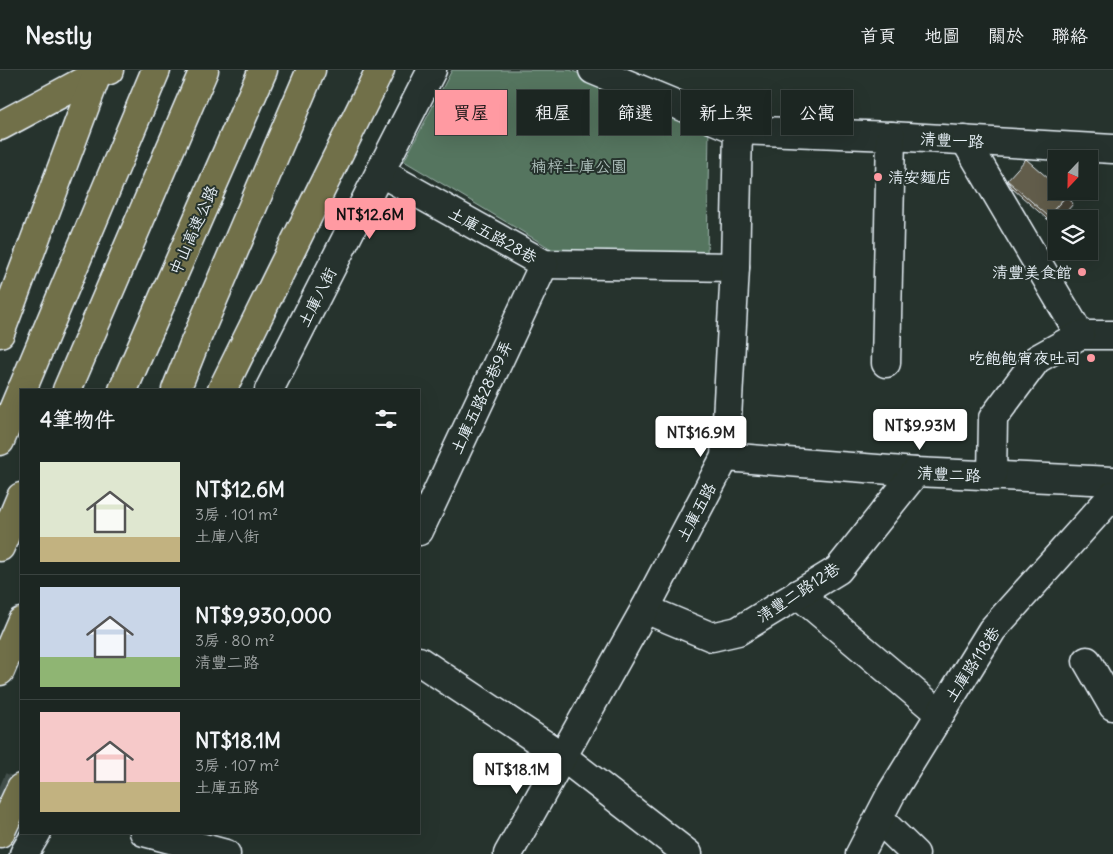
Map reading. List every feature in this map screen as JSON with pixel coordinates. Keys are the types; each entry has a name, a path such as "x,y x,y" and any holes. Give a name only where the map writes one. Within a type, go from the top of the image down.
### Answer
{"main road":[{"path":"67,389 204,70"},
{"name":"中山高速公路","path":"123,389 263,70"},
{"path":"176,389 194,342 311,70"},
{"path":"222,389 380,70"},
{"path":"0,126 102,71"},
{"path":"0,333 102,71"},
{"path":"23,389 153,77"},
{"path":"0,441 20,396"},
{"path":"0,547 20,500"},
{"path":"0,670 20,624"},
{"path":"0,833 20,790"}],"street":[{"name":"土庫八街","path":"270,389 432,70"},
{"name":"清豐一路","path":"593,70 681,106"},
{"name":"清豐一路","path":"771,131 891,136 1113,149"},
{"name":"土庫五路","path":"508,854 645,609 725,457 735,267 738,135"},
{"path":"886,363 891,136"},
{"path":"965,140 1080,335"},
{"name":"土庫五路28巷","path":"380,172 544,264 735,267"},
{"name":"土庫五路28巷9弄","path":"420,529 544,264"},
{"path":"992,476 993,418 1037,359 1080,335 1113,335"},
{"name":"清豐二路","path":"725,457 916,472 1113,482"},
{"name":"清豐二路12巷","path":"645,609 712,636 738,631 838,570 916,472"},
{"name":"土庫路118巷","path":"860,854 892,792 992,630 1113,495"},
{"path":"798,594 940,714"},
{"path":"1087,661 1113,706"},
{"path":"420,662 562,758 688,854"},
{"path":"878,819 915,854"},
{"path":"24,854 36,834"},
{"path":"151,834 226,854"}],"green space":[{"name":"楠梓土庫公園","path":"452,70 570,70 619,90 599,90 599,135 671,135 671,111 681,116 681,135 709,135 707,260 553,250 404,161 435,102 435,135 507,135 507,90 441,90"}],"building":[{"path":"1026,159 1048,178 1048,200 1062,200 1053,210 1048,210 1048,216 1007,180"}],"tunnel":[{"path":"0,786 20,795"}],"place":[{"name":"清安麵店","path":"878,177"},
{"name":"清豐美食館","path":"1082,272"},
{"name":"吃飽飽宵夜吐司","path":"1091,358"}]}
